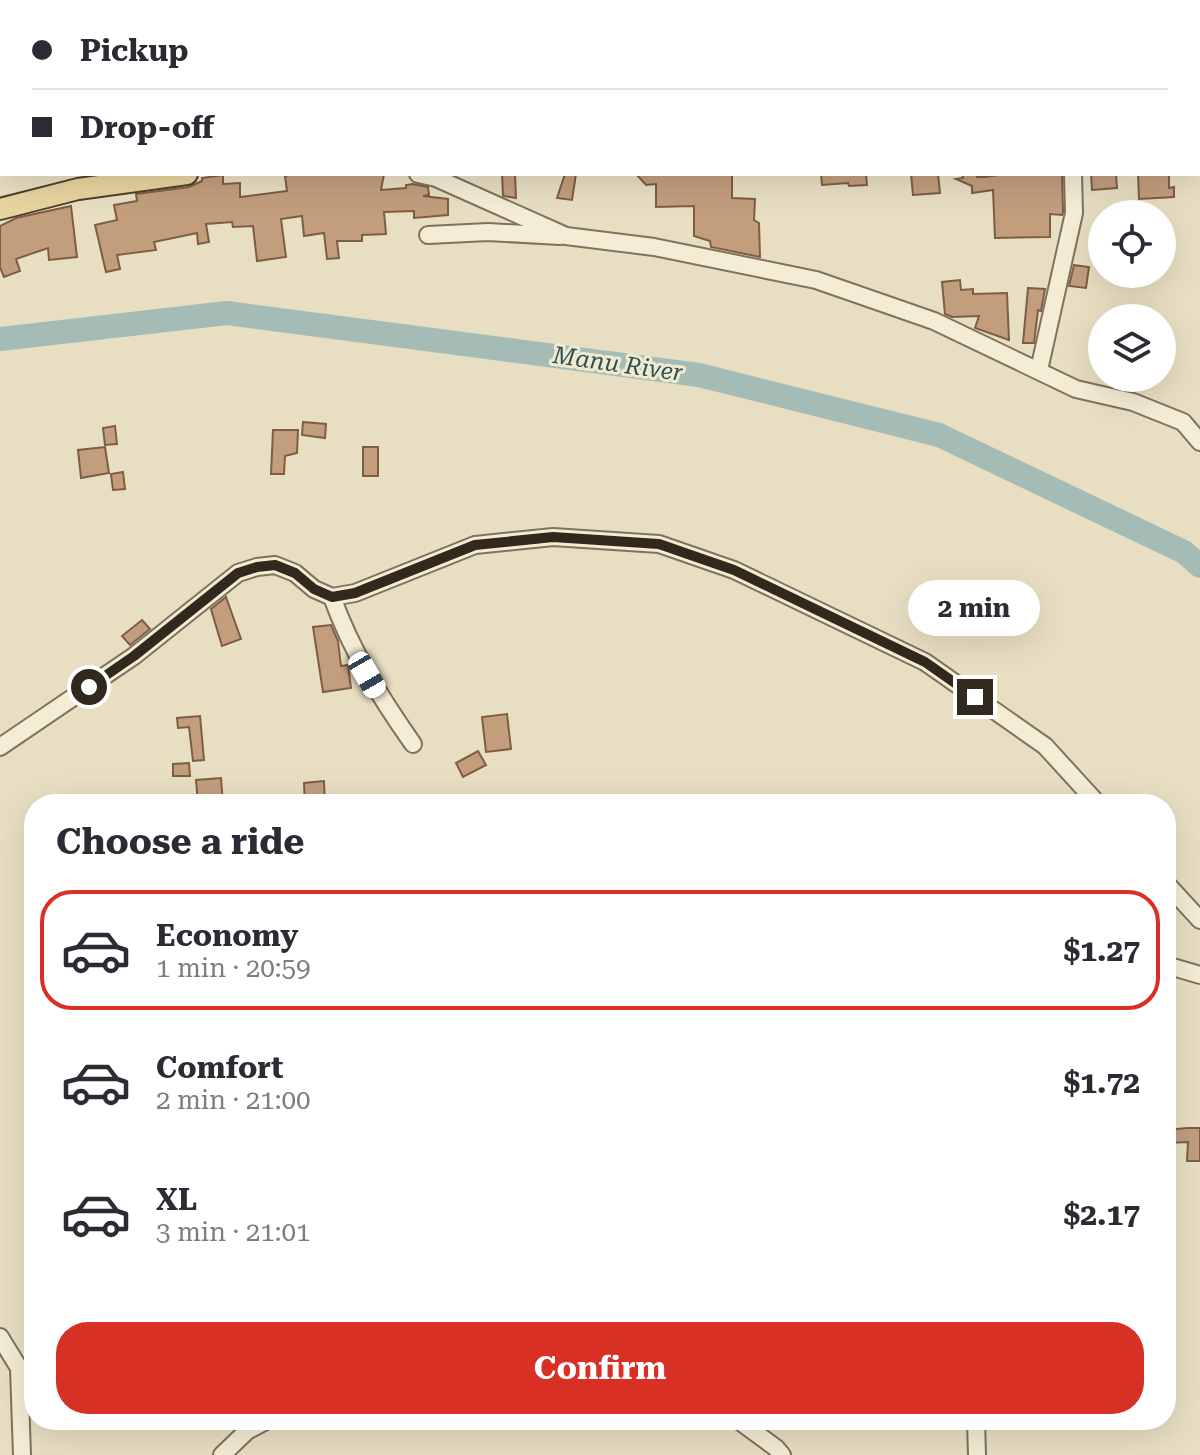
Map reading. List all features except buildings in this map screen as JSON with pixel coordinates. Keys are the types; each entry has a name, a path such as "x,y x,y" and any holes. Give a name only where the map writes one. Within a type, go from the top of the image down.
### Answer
{"main road":[{"path":"0,209 78,189 172,176"}],"street":[{"path":"427,176 566,236"},
{"path":"1039,370 1074,213 1073,176"},
{"path":"428,235 488,232 566,236 654,247 816,280 934,321 1076,389 1133,402 1183,422 1200,442"},
{"path":"0,747 134,656 238,573 275,565 295,573 314,589 332,597 355,593 475,545 553,537 659,544 734,570 925,662 1045,746 1089,794"},
{"path":"332,597 353,651 413,744"},
{"path":"1176,894 1200,920"},
{"path":"1176,968 1200,975"},
{"path":"0,1337 19,1368 22,1455"},
{"path":"222,1455 249,1430"},
{"path":"752,1430 782,1455"},
{"path":"976,1430 977,1455"}],"waterway":[{"name":"Manu River","path":"0,339 227,313 699,375 939,435 1184,552 1200,566"}],"route":[{"path":"89,687 134,656 238,573 275,565 295,573 314,589 332,597 355,593 475,545 553,537 659,544 734,570 925,662 975,697"}]}
